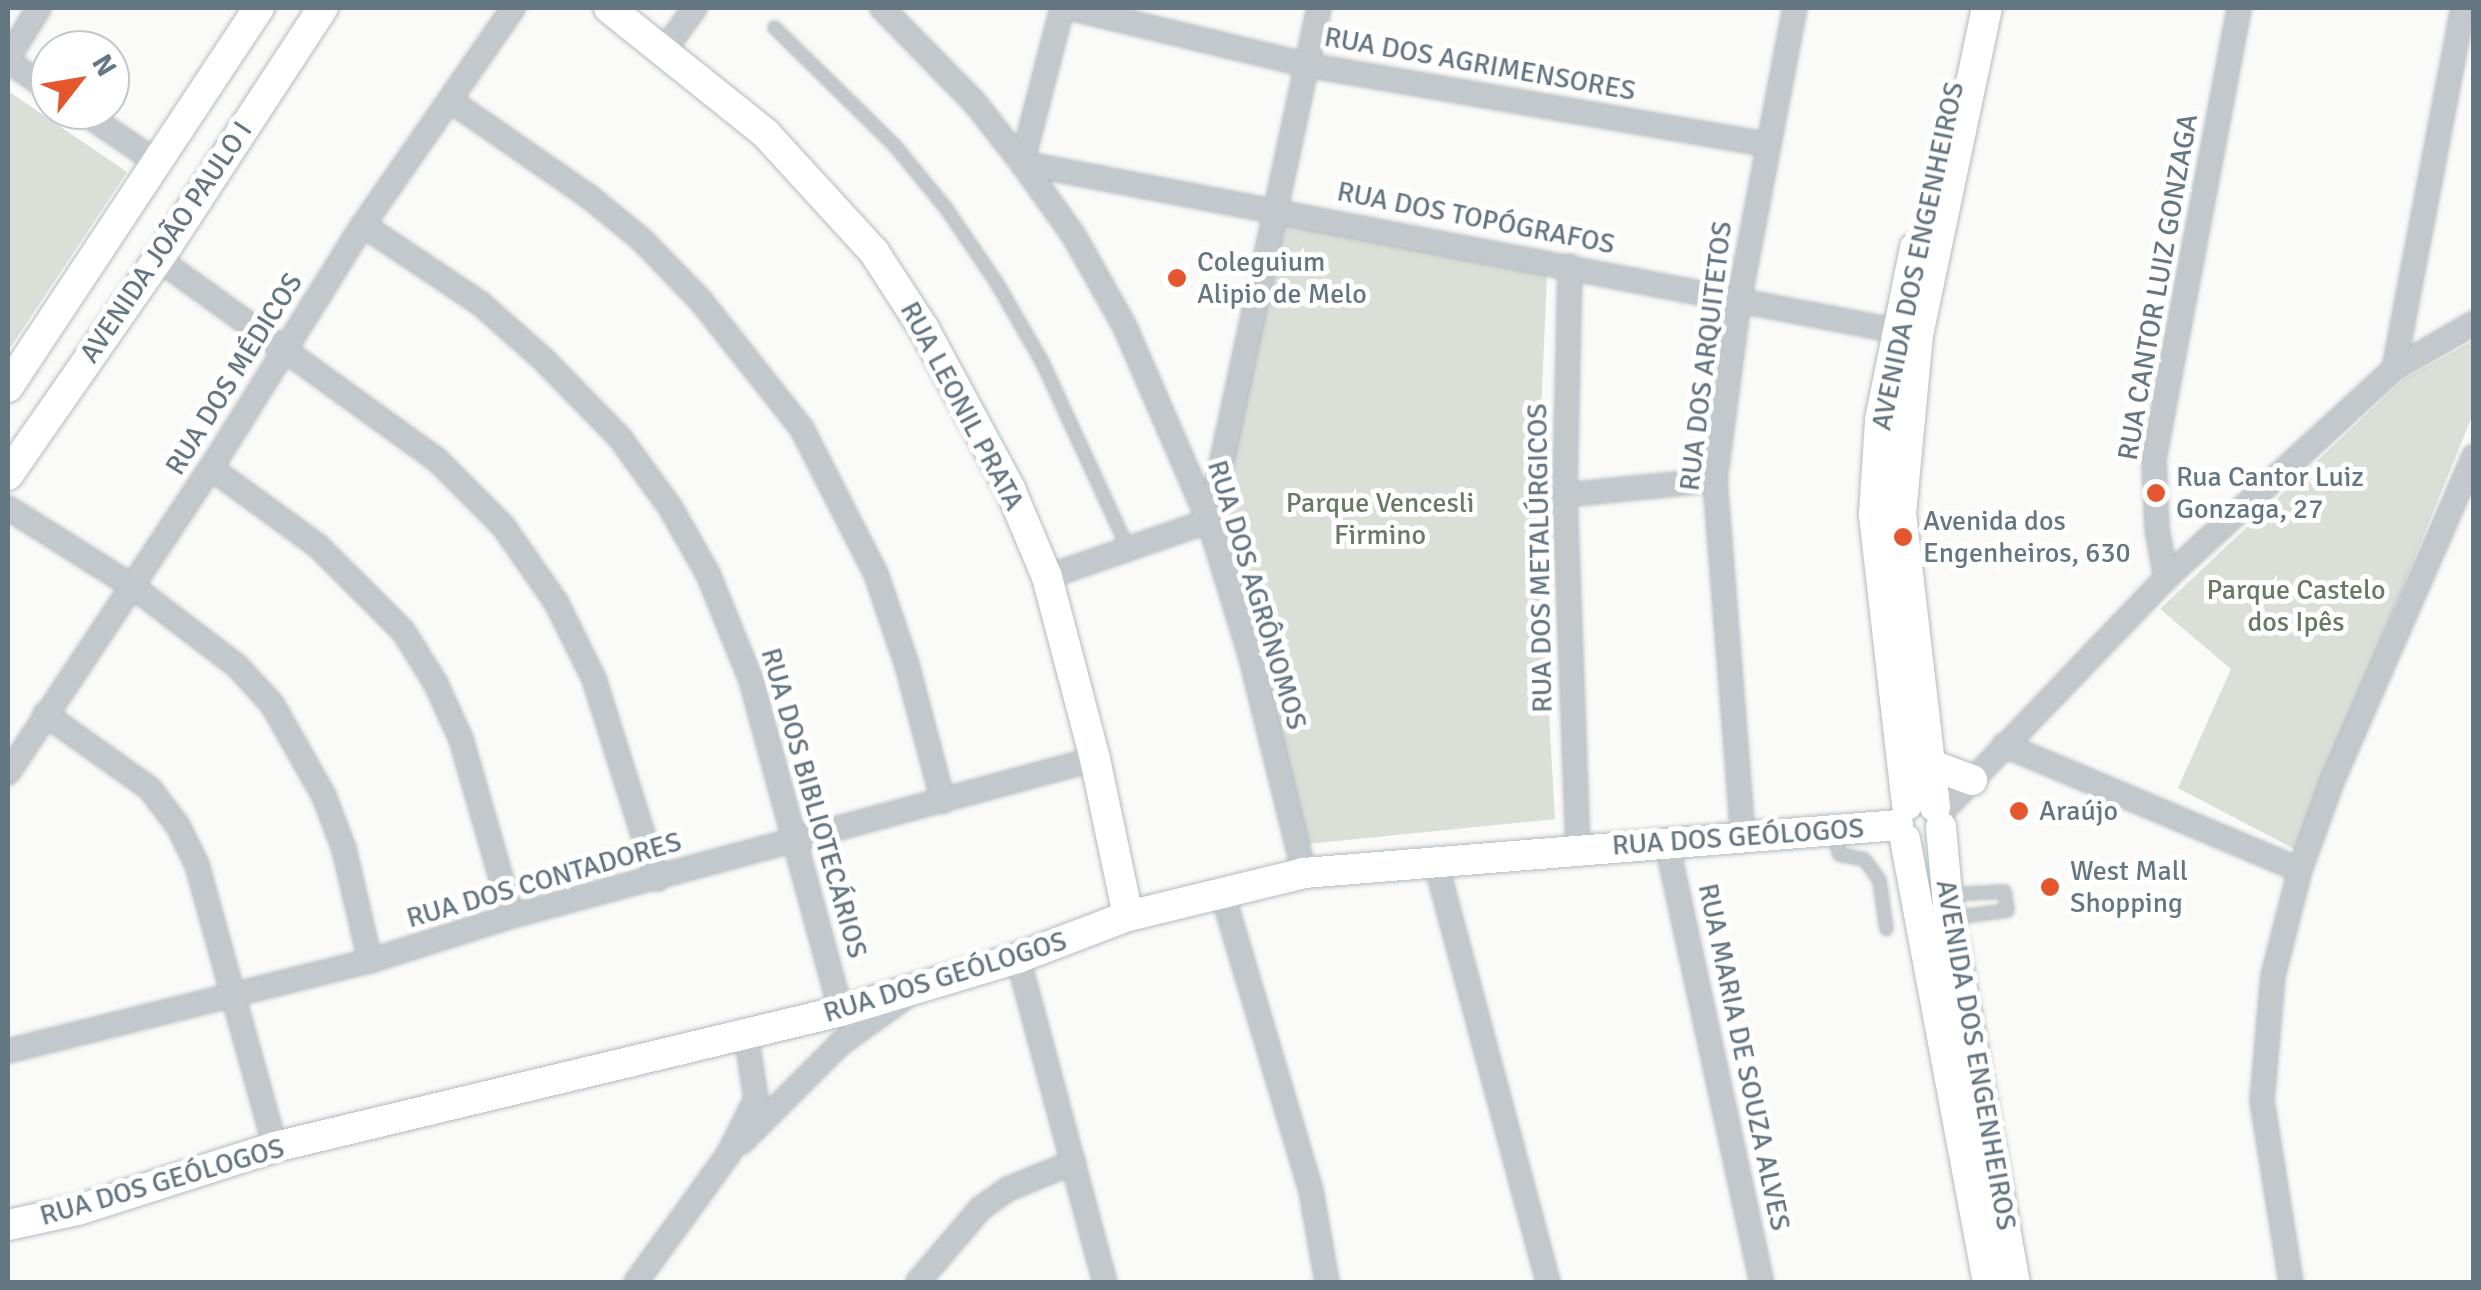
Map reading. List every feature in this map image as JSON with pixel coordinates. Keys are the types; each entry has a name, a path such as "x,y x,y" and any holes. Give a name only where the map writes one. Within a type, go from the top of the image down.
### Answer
{"street":[{"path":"30,76 8,60 39,8"},
{"name":"AVENIDA JOÃO PAULO I","path":"8,387 259,8"},
{"name":"AVENIDA JOÃO PAULO I","path":"8,475 323,8"},
{"name":"RUA DOS MÉDICOS","path":"8,773 211,468 363,225 513,8"},
{"name":"RUA LEONIL PRATA","path":"608,8 766,134 874,252 967,404 1010,490 1047,578 1096,758 1128,916"},
{"path":"664,50 695,8"},
{"name":"RUA DOS AGRÔNOMOS","path":"882,8 975,103 1022,163 1074,236 1125,327 1208,521 1250,654 1304,873"},
{"path":"1022,163 1066,8"},
{"name":"RUA DOS AGRIMENSORES","path":"1066,8 1308,65 1766,144"},
{"path":"1047,578 1208,521 1319,8"},
{"name":"RUA DOS ARQUITETOS","path":"1743,836 1715,480 1739,301 1795,8"},
{"name":"AVENIDA DOS ENGENHEIROS","path":"1970,8 1907,333 1901,514 1930,764 1921,819 1948,906 1941,960 2015,1282"},
{"name":"AVENIDA DOS ENGENHEIROS","path":"1986,8 1907,333 1880,420 1874,514 1988,1282"},
{"name":"RUA CANTOR LUIZ GONZAGA","path":"2166,578 2154,459 2239,8"},
{"path":"2394,369 2463,8"},
{"path":"451,101 586,195 640,239 702,301 802,429 876,574 907,665 943,801"},
{"path":"109,130 158,163"},
{"name":"RUA DOS TOPÓGRAFOS","path":"1022,163 1907,333"},
{"name":"RUA DOS BIBLIOTECÁRIOS","path":"363,225 481,304 544,360 620,438 670,507 708,574 751,680 798,841 841,1011"},
{"path":"157,258 286,347 438,460 503,526 556,602 594,679 657,878"},
{"name":"RUA DOS METALÚRGICOS","path":"1570,266 1565,495 1578,849"},
{"path":"1921,819 1972,780 2166,578 2394,369 2474,324"},
{"path":"2291,1282 2262,1101 2272,976 2300,870 2333,779 2474,456"},
{"path":"211,468 318,546 403,632 435,682 462,739 512,916"},
{"path":"1565,495 1715,480"},
{"path":"8,508 132,586 237,666 282,719 324,796 344,849 370,961"},
{"path":"45,714 128,771 166,808 197,865 275,1147"},
{"path":"2004,745 2300,870"},
{"name":"RUA DOS CONTADORES","path":"8,1051 370,961 512,916 1096,758"},
{"path":"1930,764 1972,780"},
{"name":"RUA DOS GEÓLOGOS","path":"8,1225 78,1210 275,1147 841,1011 1018,958 1128,916 1304,873 1921,819"},
{"name":"RUA MARIA DE SOUZA ALVES","path":"1667,844 1762,1282"},
{"path":"1435,860 1548,1282"},
{"path":"1222,892 1311,1191 1327,1282"},
{"path":"1018,958 1105,1282"},
{"path":"636,1282 728,1155 840,1044 924,984"},
{"path":"728,1155 756,1099 746,1034"},
{"path":"918,1282 981,1208 1008,1189 1074,1162"}],"lane":[{"path":"774,27 894,146 945,207 996,282 1042,362 1128,549"},
{"path":"1832,829 1840,854 1864,859 1879,880 1886,929"}],"green space":[{"path":"8,91 30,106 30,130 65,130 127,172 8,351"},
{"name":"Parque Vencesli Firmino","path":"1283,221 1547,274 1537,507 1555,819 1307,844 1218,523"},
{"name":"Parque Castelo dos Ipês","path":"2473,341 2473,414 2296,850 2178,788 2231,669 2160,609 2404,379"}],"place":[{"name":"Coleguium Alipio de Melo","path":"1177,278"},
{"name":"Rua Cantor Luiz Gonzaga, 27","path":"2156,493"},
{"name":"Avenida dos Engenheiros, 630","path":"1903,537"},
{"name":"Araújo","path":"2019,811"},
{"name":"West Mall Shopping","path":"2050,887"}]}
